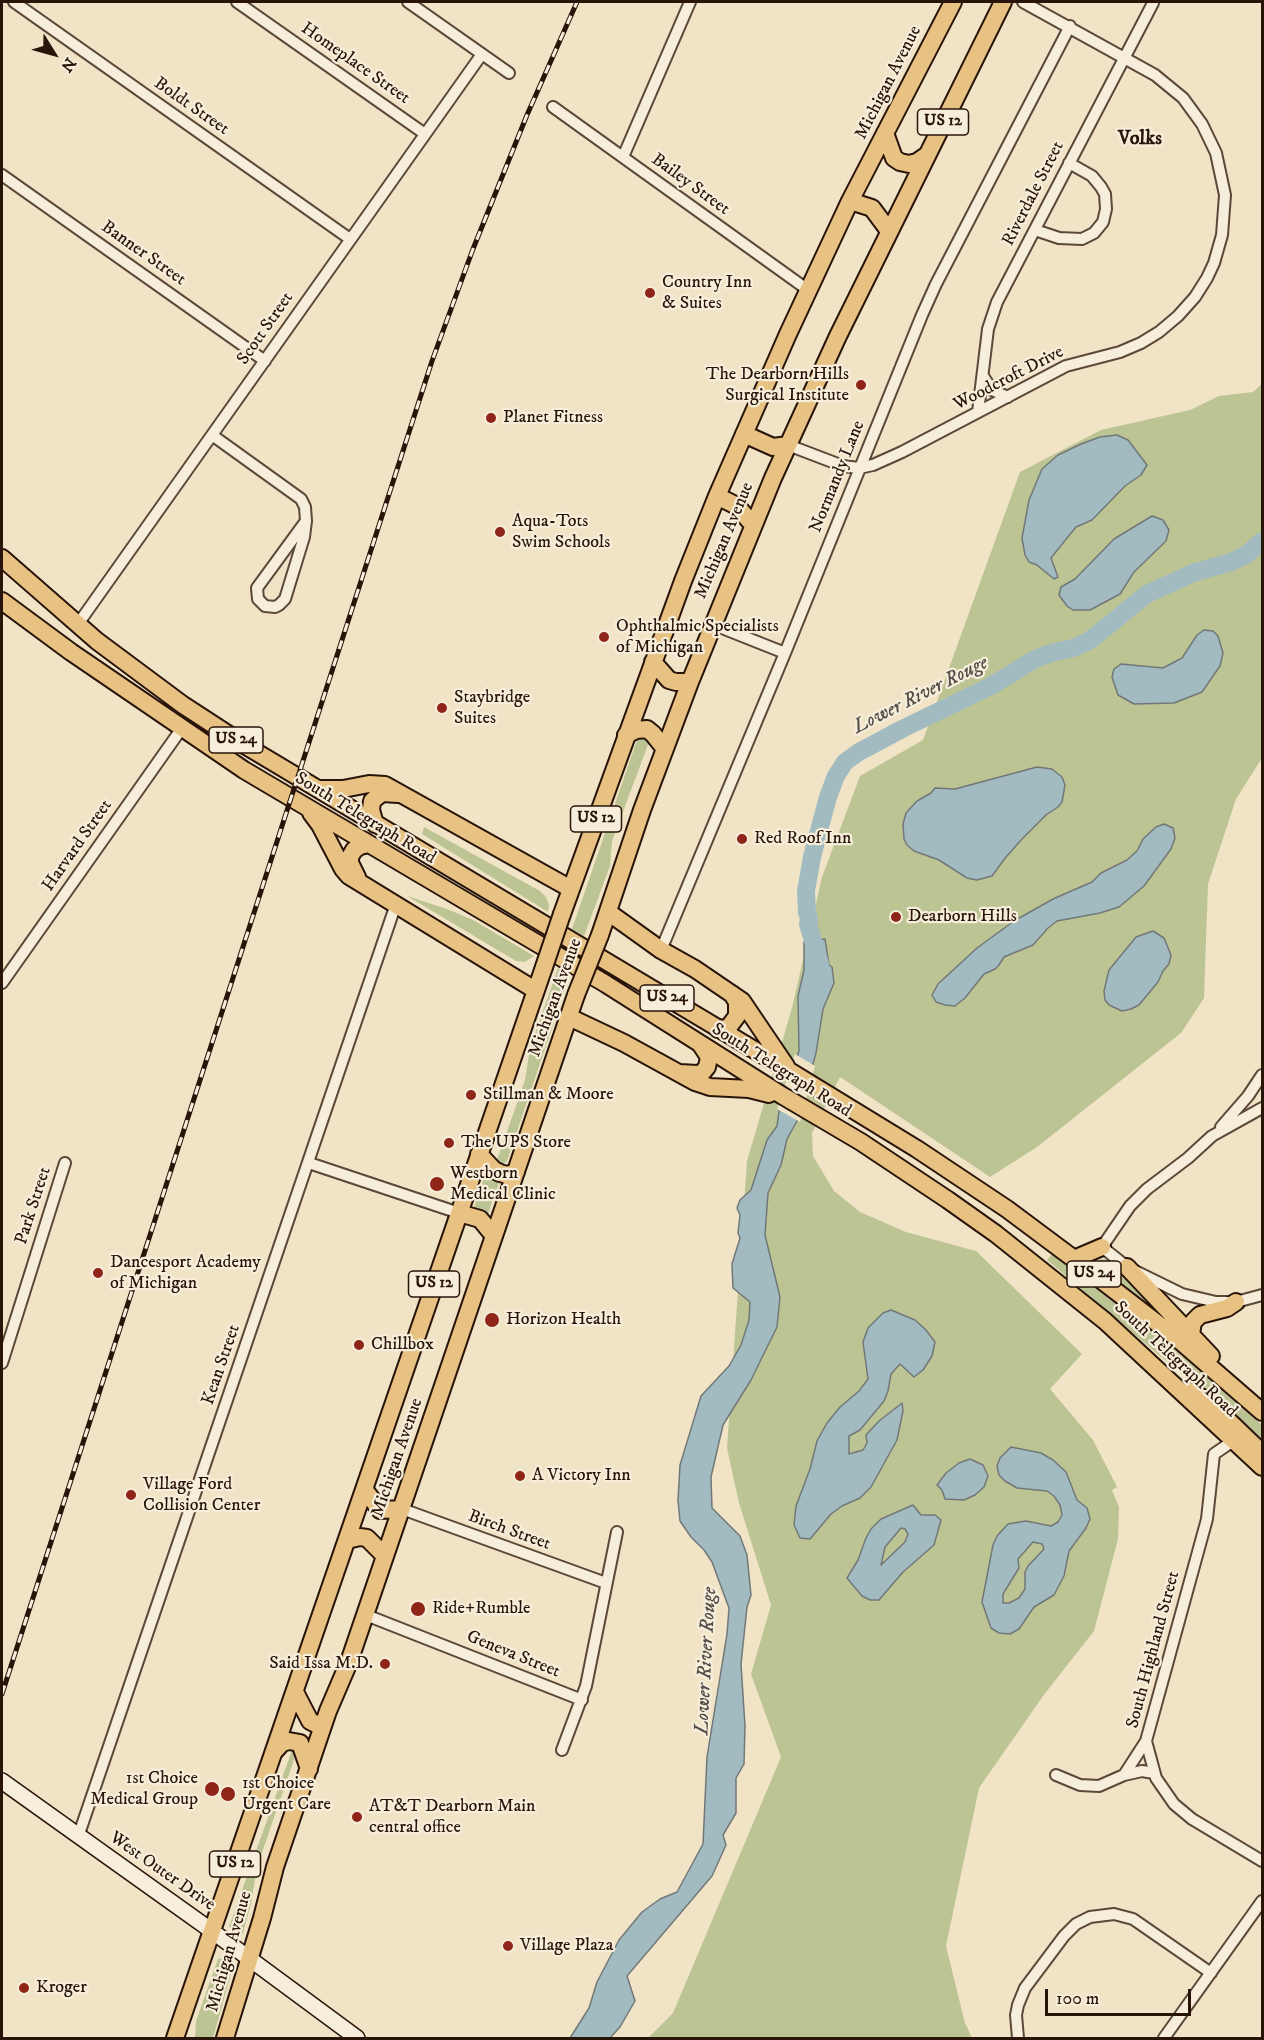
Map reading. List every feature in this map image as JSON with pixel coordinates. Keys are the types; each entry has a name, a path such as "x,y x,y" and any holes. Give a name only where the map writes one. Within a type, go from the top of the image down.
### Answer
{"main road":[{"name":"Michigan Avenue","path":"175,2038 571,888 687,569 808,290 850,201 953,2"},
{"name":"Michigan Avenue","path":"225,2038 262,1918 275,1867 322,1728 350,1662 576,994 608,912 628,848 664,749 712,624 788,445 927,155 1004,2"},
{"path":"885,133 894,158 900,162 909,164 917,162 927,155"},
{"path":"850,201 872,208 890,231"},
{"path":"744,434 772,447 788,445"},
{"path":"717,496 736,506 753,525"},
{"name":"South Telegraph Road","path":"2,558 97,641 183,705 375,824 788,1070 917,1149 1006,1209 1179,1340 1263,1412"},
{"path":"2,573 27,595 60,608"},
{"name":"South Telegraph Road","path":"2,601 56,641 244,770 606,984 884,1158 996,1234 1105,1321 1263,1467"},
{"path":"56,641 67,637 78,624"},
{"path":"653,662 669,680 690,682"},
{"path":"626,735 636,730 646,729 653,734 664,749"},
{"path":"317,789 385,785 571,888"},
{"path":"375,824 371,810 372,801 377,796 390,792 400,794"},
{"path":"304,806 320,825 343,869 361,883 536,990"},
{"path":"361,883 350,863 350,857 354,850 369,844"},
{"path":"608,912 660,950 695,969 731,993 750,1011 788,1070"},
{"path":"718,1029 728,1028 737,1016 736,1002 731,993"},
{"path":"569,1017 624,1043 695,1082 710,1087 749,1089 783,1096"},
{"path":"679,1073 702,1073 707,1067 709,1057 701,1045"},
{"path":"479,1154 494,1170 500,1173 516,1172"},
{"path":"459,1213 480,1219 494,1236"},
{"path":"1074,1259 1102,1246"},
{"path":"1127,1267 1212,1357 1225,1380"},
{"path":"1191,1334 1193,1322 1200,1315 1227,1308 1236,1302"},
{"path":"1164,1375 1209,1402 1263,1453"},
{"path":"364,1489 380,1510 402,1509"},
{"path":"347,1540 367,1538 386,1557"},
{"path":"295,1692 310,1721 322,1728"},
{"path":"273,1753 282,1743 289,1741 300,1743 309,1768"},
{"name":"West Outer Drive","path":"2,1781 357,2038"}],"street":[{"name":"Boldt Street","path":"14,2 350,239"},
{"name":"Homeplace Street","path":"237,2 425,134"},
{"path":"408,2 509,73"},
{"path":"623,156 690,2"},
{"name":"Woodcroft Drive","path":"860,468 873,465 902,452 1066,366 1120,352 1159,332 1178,316 1194,297 1207,278 1218,251 1224,223 1225,195 1220,165 1210,138 1195,114 1176,92 1155,75 1023,2"},
{"name":"Riverdale Street","path":"978,412 988,329 993,311 1153,3"},
{"name":"Normandy Lane","path":"660,950 936,284 1070,26"},
{"name":"Scott Street","path":"78,624 425,134 486,57"},
{"name":"Bailey Street","path":"553,107 808,290"},
{"path":"1035,230 1059,238 1082,239 1095,232 1103,222 1106,209 1101,187 1092,176 1069,164"},
{"name":"Banner Street","path":"2,175 265,360"},
{"path":"983,376 992,390 1008,397"},
{"path":"212,435 301,499 305,507 306,521 304,537 285,599 275,607 265,606 258,599 257,588 306,521"},
{"path":"788,445 843,466 860,468"},
{"path":"712,624 785,653"},
{"name":"Harvard Street","path":"2,982 182,728"},
{"name":"Kean Street","path":"78,1837 396,904"},
{"path":"1263,1074 1248,1096 1212,1136 1137,1198 1102,1246 1127,1267 1182,1294 1216,1302 1236,1302 1263,1295"},
{"path":"1212,1136 1263,1108"},
{"name":"Park Street","path":"2,1363 66,1163"},
{"path":"309,1163 459,1213"},
{"name":"South Highland Street","path":"1233,1441 1214,1454 1207,1519 1146,1741 1154,1773 1168,1797 1183,1812 1263,1861"},
{"name":"Birch Street","path":"402,1509 606,1583"},
{"path":"562,1750 582,1700 616,1532"},
{"name":"Geneva Street","path":"366,1615 582,1700"},
{"path":"1124,1774 1146,1741"},
{"path":"1056,1775 1080,1785 1099,1786 1124,1774 1142,1771 1154,1773"},
{"path":"1164,2038 1263,1901"},
{"path":"1018,2038 1015,2025 1018,2005 1026,1988 1064,1936 1076,1924 1097,1915 1114,1914 1133,1919 1211,1973"}],"green space":[{"name":"Dearborn Hills","path":"1262,384 1262,758 1236,799 1208,884 1204,998 1181,1033 1037,1147 990,1177 840,1077 812,1133 813,1156 834,1191 860,1212 906,1232 976,1251 1082,1354 1050,1389 1093,1440 1117,1487 1112,1490 1119,1507 1118,1539 1094,1631 1043,1696 979,1788 946,1946 965,2023 972,2038 648,2038 673,2013 781,1757 751,1674 771,1605 739,1503 727,1448 747,1161 792,1008 822,877 860,776 923,740 1020,472 1101,430 1190,410 1219,396 1253,392"},
{"path":"648,736 649,742 612,841 610,866 584,936 572,929 638,737"},
{"path":"424,827 540,891 546,897 549,905 548,912 422,834"},
{"path":"407,896 473,920 534,956 525,962 516,961"},
{"path":"558,968 570,975 507,1161 503,1164 499,1163 497,1160 525,1080 530,1048"},
{"path":"485,1175 500,1180 488,1214 474,1207"},
{"path":"1052,1254 1160,1337 1262,1425 1262,1447 1208,1394 1047,1260"},
{"path":"1101,1259 1116,1261 1166,1318 1099,1266"},
{"path":"292,1750 296,1754 257,1867 251,1904 243,1933 239,1936 229,1927"},
{"path":"223,1958 233,1967 213,2038 195,2038 196,2021 218,1959"}],"water":[{"path":"1117,435 1128,440 1147,465 1141,475 1125,486 1092,520 1076,527 1051,558 1058,577 1054,579 1037,565 1029,562 1025,555 1022,538 1029,500 1042,469 1058,455 1081,444 1100,437"},
{"path":"1152,516 1163,520 1169,530 1166,541 1134,572 1120,594 1090,610 1073,610 1067,606 1059,595 1061,587 1075,579 1114,539"},
{"path":"1204,630 1213,631 1218,636 1223,653 1220,666 1202,692 1174,703 1134,704 1118,695 1112,677 1114,669 1121,664 1163,668 1182,658 1197,635"},
{"path":"1037,767 1052,769 1062,777 1065,785 1062,802 1022,839 992,876 977,880 967,878 939,860 914,851 907,845 904,839 903,824 906,813 917,801 935,788 955,789"},
{"path":"1164,824 1173,828 1175,838 1171,849 1144,886 1119,907 1057,921 1033,945 1004,957 995,969 984,974 965,998 955,1006 936,1002 932,995 938,984 977,948 1014,921 1053,899 1092,882 1101,873 1127,860 1137,851 1143,839 1156,827"},
{"path":"1153,931 1164,938 1171,955 1169,964 1139,1005 1122,1011 1109,1005 1105,1000 1104,991 1109,970 1136,937"},
{"path":"825,939 834,983 823,1009 816,1053 797,1121 787,1139 781,1165 768,1193 765,1235 780,1297 777,1327 751,1380 723,1425 711,1477 712,1508 740,1536 747,1555 751,1595 747,1607 741,1664 745,1726 744,1764 736,1778 736,1813 723,1835 726,1845 712,1876 627,1976 635,2001 620,2027 610,2038 570,2038 589,2008 597,1982 619,1940 642,1912 660,1899 677,1892 703,1844 707,1757 727,1634 729,1608 712,1562 680,1521 678,1500 680,1465 701,1396 729,1366 741,1345 749,1320 750,1302 733,1288 732,1264 740,1238 738,1233 740,1215 737,1208 740,1200 751,1190 767,1140 777,1126 779,1111 799,1051 798,996 804,970 804,942"},
{"path":"891,1310 915,1320 926,1330 935,1342 932,1356 923,1370 914,1377 900,1364 891,1374 884,1401 860,1430 849,1436 849,1454 863,1450 867,1443 866,1435 879,1421 902,1403 903,1411 897,1440 871,1487 860,1498 831,1514 810,1539 800,1538 794,1525 796,1506 810,1469 817,1441 827,1423 840,1407 859,1391 868,1379 863,1342 868,1328 883,1313"},
{"path":"1011,1447 1041,1453 1053,1460 1066,1472 1077,1500 1087,1508 1090,1519 1069,1551 1064,1576 1054,1595 1034,1607 1019,1629 1010,1634 999,1633 991,1628 982,1602 993,1545 997,1536 1008,1524 1026,1521 1051,1526 1058,1522 1062,1515 1060,1505 1047,1491 1017,1488 1005,1481 999,1475 997,1466 1000,1458","holes":["1033,1542 1042,1544 1044,1549 1025,1572 1025,1589 1019,1598 1003,1603 1003,1594 1019,1568 1018,1559"]},
{"path":"970,1459 983,1465 988,1476 984,1487 975,1495 964,1500 945,1499 942,1490 937,1485 946,1473 959,1463"},
{"path":"913,1505 921,1515 935,1515 941,1520 934,1545 903,1572 879,1600 870,1600 862,1596 847,1578 858,1560 871,1529 881,1519","holes":["901,1528 905,1529 908,1534 905,1542 881,1565 885,1547"]}],"pier":[{"path":"795,1054 815,1066 800,1122 777,1109"}],"waterway":[{"name":"Lower River Rouge","path":"820,964 808,924 806,891 812,857 828,797 836,776 845,762 904,728 991,686 1035,659 1089,641 1147,594 1193,573 1231,562 1246,555 1262,541"}],"railway":[{"path":"2,1694 432,361 473,249 527,115 577,2"}],"place":[{"name":"Country Inn & Suites","path":"650,293"},
{"name":"The Dearborn Hills Surgical Institute","path":"861,385"},
{"name":"Planet Fitness","path":"491,418"},
{"name":"Aqua-Tots Swim Schools","path":"500,532"},
{"name":"Ophthalmic Specialists of Michigan","path":"604,637"},
{"name":"Staybridge Suites","path":"442,708"},
{"name":"Red Roof Inn","path":"742,839"},
{"name":"Dearborn Hills","path":"896,917"},
{"name":"Stillman & Moore","path":"471,1095"},
{"name":"The UPS Store","path":"449,1143"},
{"name":"Westborn Medical Clinic","path":"437,1184"},
{"name":"Dancesport Academy of Michigan","path":"98,1273"},
{"name":"Horizon Health","path":"492,1320"},
{"name":"Chillbox","path":"359,1345"},
{"name":"A Victory Inn","path":"520,1476"},
{"name":"Village Ford Collision Center","path":"131,1495"},
{"name":"Ride+Rumble","path":"418,1609"},
{"name":"Said Issa M.D.","path":"385,1664"},
{"name":"1st Choice Medical Group","path":"212,1789"},
{"name":"1st Choice Urgent Care","path":"228,1794"},
{"name":"AT&T Dearborn Main central office","path":"357,1817"},
{"name":"Village Plaza","path":"508,1946"},
{"name":"Kroger","path":"24,1988"}],"district":[{"name":"Volks","path":"1140,140"}]}
